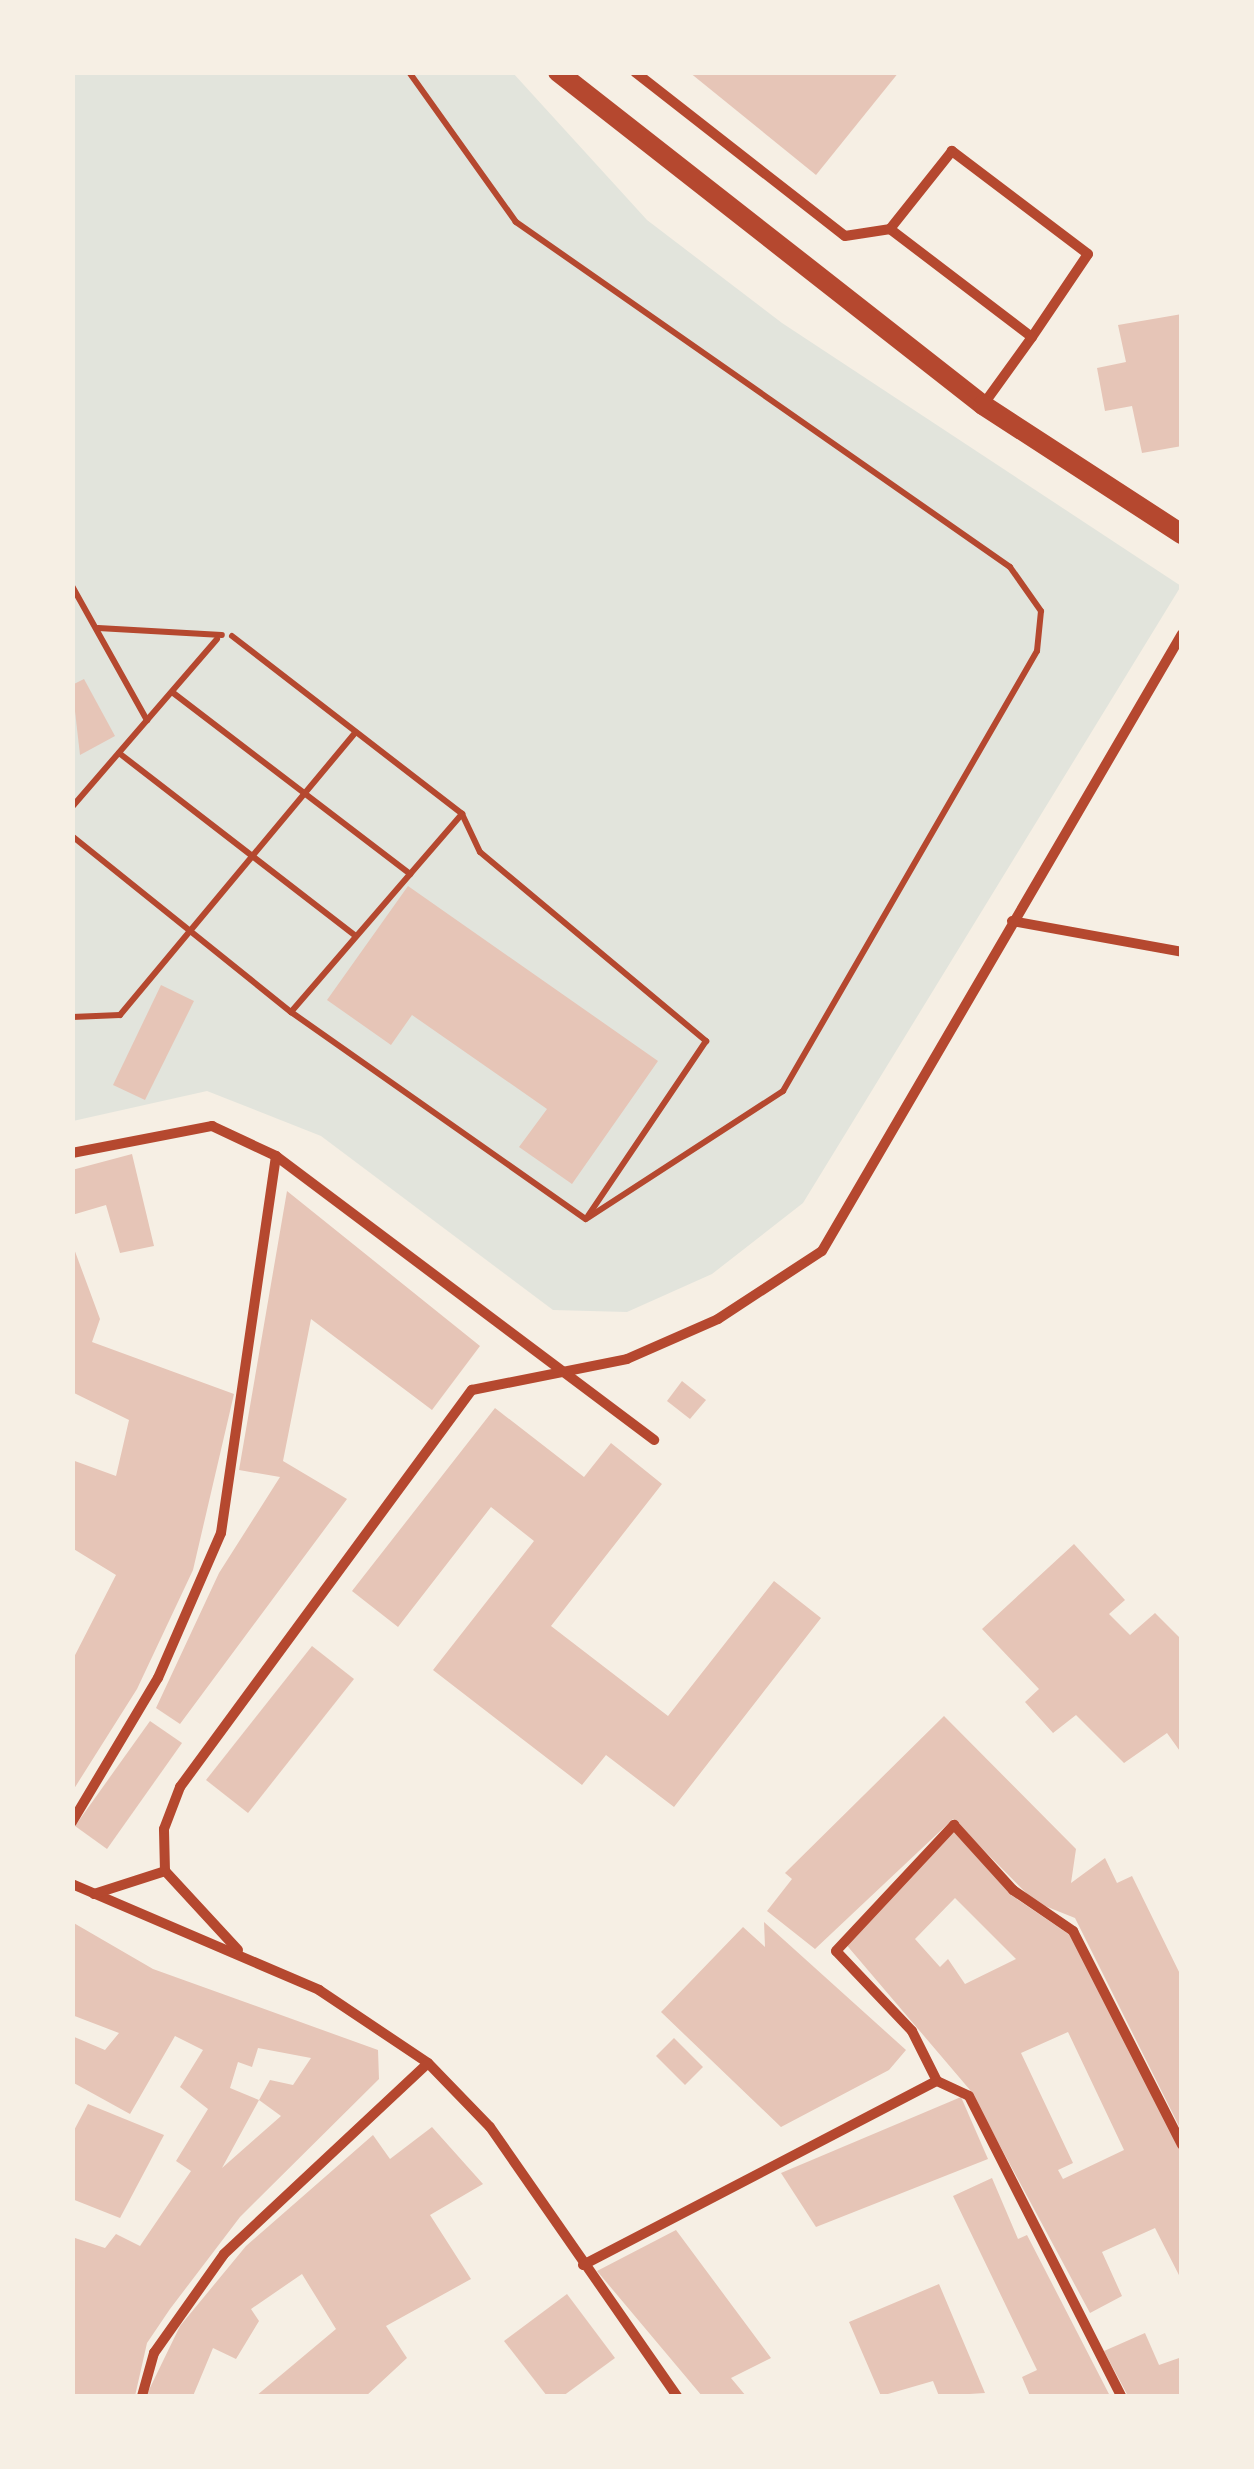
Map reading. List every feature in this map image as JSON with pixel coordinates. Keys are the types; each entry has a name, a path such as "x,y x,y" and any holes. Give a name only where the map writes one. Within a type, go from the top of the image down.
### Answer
{"main road":[{"path":"567,75 983,405 1182,534"}],"street":[{"path":"636,72 845,236 890,230 952,151 1088,254 983,405"},
{"path":"890,230 1032,338"},
{"path":"238,1950 166,1871 164,1829 180,1787 472,1390 628,1359 718,1319 822,1251 1182,634"},
{"path":"1012,921 1182,952"},
{"path":"72,1154 212,1126 276,1156 654,1440"},
{"path":"72,1822 158,1678 221,1533 276,1156"},
{"path":"1120,2396 969,2096 936,2081 912,2030 836,1951 954,1825 1013,1890 1073,1931 1182,2145"},
{"path":"92,1894 166,1871"},
{"path":"72,1884 238,1950 374,2020 428,2062 490,2127 582,2265 677,2396"},
{"path":"142,2396 154,2353 224,2254 428,2062"},
{"path":"582,2265 936,2081"}],"path":[{"path":"409,72 516,222 1010,567 1041,610 1037,651 784,1091 586,1219"},
{"path":"72,586 147,720"},
{"path":"72,807 220,637 97,628"},
{"path":"232,636 462,814 480,852 706,1041 586,1219"},
{"path":"172,692 410,874"},
{"path":"72,1017 120,1015 185,930 356,732"},
{"path":"119,753 356,936"},
{"path":"291,1012 462,814"},
{"path":"72,836 291,1012 586,1219"}],"shaded area":[{"path":"72,73 513,73 647,220 782,323 1181,586 803,1203 712,1274 627,1312 553,1310 321,1136 207,1091 73,1121"}],"building":[{"path":"689,72 899,72 816,175"},
{"path":"1182,314 1182,446 1142,453 1132,406 1105,411 1097,368 1126,362 1118,325"},
{"path":"84,679 115,736 80,755 72,685"},
{"path":"408,886 658,1061 572,1184 519,1147 547,1109 412,1015 391,1045 327,1000"},
{"path":"161,985 194,1001 145,1100 113,1085"},
{"path":"132,1154 154,1246 120,1253 106,1205 72,1215 72,1170"},
{"path":"287,1191 480,1346 432,1410 311,1319 283,1461 347,1499 180,1724 156,1708 219,1573 280,1477 239,1470"},
{"path":"73,1246 100,1319 92,1342 234,1394 193,1570 137,1689 72,1792 72,1661 116,1575 72,1548 72,1460 116,1476 129,1420 72,1392"},
{"path":"682,1381 706,1400 690,1419 667,1401"},
{"path":"495,1408 584,1477 611,1443 662,1484 551,1626 668,1716 774,1581 821,1618 674,1807 606,1755 582,1785 433,1670 534,1541 491,1507 398,1627 352,1591"},
{"path":"1074,1544 1125,1600 1109,1614 1130,1635 1155,1613 1182,1640 1182,1754 1167,1733 1124,1763 1076,1715 1053,1733 1025,1702 1039,1689 982,1629"},
{"path":"312,1646 354,1679 248,1813 206,1780"},
{"path":"944,1716 1076,1849 1071,1883 1105,1858 1117,1883 1132,1876 1182,1978 1182,2132 1075,1918 1035,1902 953,1819 815,1949 767,1911 792,1879 785,1873"},
{"path":"150,1721 182,1743 107,1849 75,1826"},
{"path":"954,1831 1011,1895 1070,1935 1182,2151 1182,2281 1155,2228 1102,2252 1122,2296 1090,2313 970,2090 844,1942","holes":["955,1898 1016,1959 965,1984 948,1959 940,1967 915,1939","1068,2032 1124,2150 1063,2179 1058,2170 1073,2163 1021,2053"]},
{"path":"72,1922 153,1969 378,2050 379,2079 240,2217 170,2309 147,2343 135,2396 72,2396 72,2237 105,2248 116,2234 140,2246 191,2171 176,2161 208,2109 180,2087 203,2050 175,2036 130,2114 72,2082 72,2036 105,2050 119,2033 72,2015","holes":["258,2048 311,2058 293,2085 270,2080 259,2100 230,2088 238,2062 252,2067","259,2100 281,2116 222,2168"]},
{"path":"764,1922 906,2050 889,2070 781,2127 661,2012 743,1927 765,1947"},
{"path":"674,2038 703,2067 685,2085 656,2056"},
{"path":"961,2097 988,2159 816,2227 781,2173"},
{"path":"88,2104 164,2135 120,2218 72,2199 72,2134"},
{"path":"432,2127 483,2184 430,2215 471,2279 386,2326 407,2358 366,2396 256,2396 336,2329 302,2274 251,2309 259,2321 236,2359 213,2348 193,2396 146,2396 180,2326 246,2246 373,2135 390,2159"},
{"path":"992,2178 1018,2239 1027,2235 1110,2396 1030,2396 1022,2377 1037,2370 953,2196"},
{"path":"676,2230 771,2358 731,2378 746,2396 702,2396 597,2271"},
{"path":"939,2284 985,2393 939,2396 933,2381 881,2396 849,2322"},
{"path":"567,2294 615,2358 563,2396 547,2396 504,2341"},
{"path":"1145,2333 1159,2365 1182,2357 1182,2396 1128,2396 1104,2351"}]}
